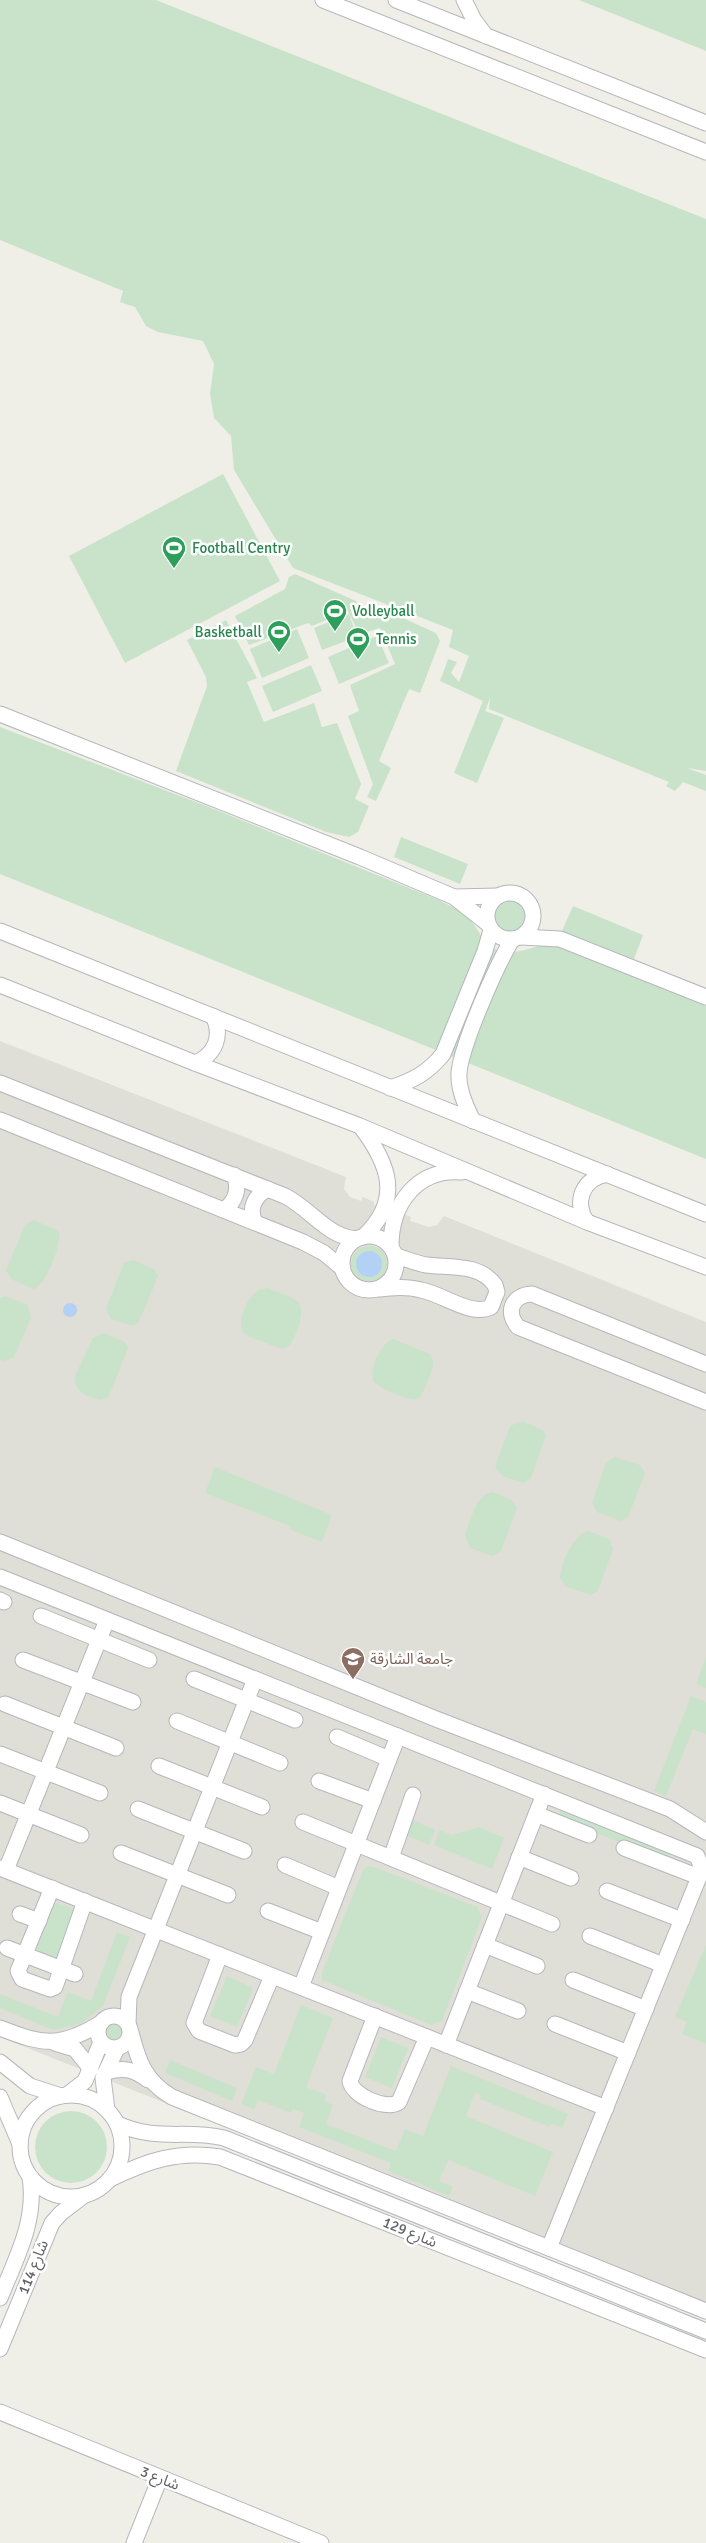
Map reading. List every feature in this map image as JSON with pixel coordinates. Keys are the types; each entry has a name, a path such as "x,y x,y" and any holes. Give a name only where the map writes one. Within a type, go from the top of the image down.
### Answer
{"street":[{"path":"323,0 706,152"},
{"path":"396,0 706,123"},
{"path":"464,0 474,20 487,37"},
{"path":"0,714 360,857 454,897 489,926 500,938 560,939 706,997"},
{"path":"454,897 498,896 514,893 522,897 532,911 560,939"},
{"path":"390,1088 413,1080 432,1068 450,1041 489,926 488,908 498,896"},
{"path":"473,1121 466,1107 460,1087 459,1075 465,1048 516,938 531,926 532,911"},
{"path":"0,931 706,1214"},
{"path":"0,985 195,1064 360,1126 587,1222 706,1267"},
{"path":"195,1064 211,1053 217,1041 218,1028 213,1016"},
{"path":"450,1041 465,1048"},
{"path":"0,1083 268,1189 301,1205 332,1232 359,1238 378,1237 393,1251 424,1264 461,1268 482,1274 495,1284 496,1300 491,1306 476,1310 422,1290 401,1287 367,1291 356,1287 347,1279 342,1268 310,1245 0,1120"},
{"path":"342,1268 344,1254 377,1219 387,1194 385,1166 380,1153 360,1126"},
{"path":"379,1289 394,1276 397,1263 393,1251 392,1224 403,1199 419,1183 434,1175 450,1171 470,1173"},
{"path":"587,1222 581,1210 582,1192 595,1178 607,1174"},
{"path":"224,1210 232,1202 237,1192 234,1175"},
{"path":"255,1222 252,1213 254,1203 259,1194 268,1189"},
{"path":"387,1194 394,1198 403,1199"},
{"path":"706,1364 532,1294 524,1294 512,1305 512,1321 518,1327 706,1402"},
{"path":"0,1542 436,1719 670,1809 706,1832"},
{"path":"0,1577 692,1853 700,1861 699,1877 549,2248"},
{"path":"41,1616 149,1660"},
{"path":"107,1620 46,1772 3,1869 606,2108"},
{"path":"23,1660 133,1702"},
{"path":"194,1679 295,1720"},
{"path":"20,2144 23,2128 32,2113 45,2102 64,2095 98,2071 128,2040 129,1996 255,1679"},
{"path":"5,1704 116,1748"},
{"path":"177,1722 280,1763"},
{"path":"301,1987 398,1736"},
{"path":"337,1737 389,1760"},
{"path":"0,1754 100,1792"},
{"path":"159,1766 262,1807"},
{"path":"319,1781 373,1801"},
{"path":"446,2045 544,1794"},
{"path":"391,1858 413,1795"},
{"path":"0,1803 81,1835"},
{"path":"138,1809 244,1852"},
{"path":"536,1814 589,1835"},
{"path":"303,1822 552,1924"},
{"path":"624,1848 699,1877"},
{"path":"121,1854 228,1896"},
{"path":"519,1857 571,1878"},
{"path":"285,1865 339,1888"},
{"path":"52,1888 18,1971 22,1979 53,1988 68,1972 80,1938 85,1901"},
{"path":"607,1891 682,1920"},
{"path":"268,1911 322,1932"},
{"path":"20,1914 39,1921"},
{"path":"590,1936 663,1965"},
{"path":"485,1946 537,1966"},
{"path":"7,1948 68,1972"},
{"path":"220,1955 194,2023 199,2031 226,2042 238,2045 245,2040 272,1976"},
{"path":"573,1980 646,2009"},
{"path":"467,1991 518,2011"},
{"path":"49,2042 72,2037 104,2020 129,1996"},
{"path":"375,2016 350,2081 352,2089 357,2094 389,2106 399,2102 427,2037"},
{"path":"104,2020 119,2017 129,2027 137,2054 152,2084"},
{"path":"104,2020 98,2031 100,2041 98,2071 107,2110"},
{"path":"556,2024 628,2053"},
{"path":"0,2028 30,2040 49,2042 75,2049 98,2071"},
{"path":"83,2032 100,2041 108,2048 119,2048 137,2054"},
{"path":"0,2062 30,2086 64,2095 82,2096 96,2101 107,2110 118,2124 121,2135 121,2158 110,2179 97,2190 82,2197 66,2197 52,2194 40,2186 30,2177 24,2166 20,2144 0,2096"},
{"path":"98,2071 121,2068 131,2070 172,2097 706,2311"},
{"name":"شارع 129","path":"118,2124 146,2134 161,2136 201,2134 224,2138 706,2332"},
{"name":"شارع 129","path":"110,2179 151,2160 168,2156 203,2154 220,2157 706,2350"},
{"name":"شارع 114","path":"0,2298 31,2218 32,2197 30,2177"},
{"name":"شارع 114","path":"0,2349 52,2223 66,2208 82,2197"},
{"name":"شارع 3","path":"0,2412 321,2543"},
{"path":"134,2543 160,2478"}],"shaded area":[{"name":"جامعة الشارقة","path":"0,1041 346,1177 344,1189 350,1197 361,1201 363,1197 374,1202 374,1205 399,1215 401,1213 411,1217 410,1221 429,1227 437,1225 444,1216 706,1322 706,2319 0,2037"}],"green space":[{"path":"0,0 156,0 706,219 706,771 687,768 706,775 706,791 683,782 675,791 666,786 669,782 489,709 490,698 485,711 504,718 477,783 454,773 483,701 440,681 448,659 457,662 451,673 459,682 469,656 449,647 453,630 293,568 234,470 231,436 214,418 210,394 214,364 203,341 158,332 146,326 135,307 120,302 123,291 0,240"},
{"path":"579,0 706,0 706,51"},
{"name":"Football Centry","path":"223,474 280,581 125,663 69,556"},
{"path":"295,574 356,601 361,612 381,608 436,633 440,641 420,693 409,689 379,761 391,768 376,801 367,797 373,784 348,716 359,711 350,685 395,664 380,628 359,634 348,611 312,626 308,623 249,645 235,616 285,589 289,577"},
{"name":"Volleyball","path":"349,614 357,637 322,650 314,628"},
{"path":"226,620 257,678 247,682 264,722 314,703 322,727 337,723 361,784 355,799 369,806 358,832 349,837 326,832 176,771 207,686 206,677 187,640"},
{"name":"Basketball","path":"297,629 309,658 262,678 250,649"},
{"name":"Tennis","path":"377,636 389,663 339,684 328,657"},
{"path":"311,665 322,691 273,712 262,686"},
{"path":"0,727 209,807 439,900 466,916 488,944 498,951 516,952 551,944 706,1006 706,1159 0,874"},
{"path":"401,837 468,864 460,884 394,857"},
{"path":"509,900 516,901 522,905 526,911 526,925 522,931 516,935 509,936 502,935 496,931 492,925 491,918 492,911 496,905 502,901"},
{"path":"573,906 643,935 634,959 562,931"},
{"path":"34,1220 58,1231 59,1236 56,1253 48,1272 34,1289 11,1279 6,1270 25,1225"},
{"path":"369,1246 381,1252 387,1264 381,1276 369,1282 357,1276 351,1264 357,1252"},
{"path":"133,1260 154,1269 158,1276 139,1322 133,1326 111,1319 106,1309 124,1263"},
{"path":"267,1288 291,1297 300,1304 301,1318 298,1328 292,1341 286,1348 277,1347 250,1337 243,1332 241,1327 243,1313 250,1299 261,1289"},
{"path":"5,1296 28,1305 31,1318 14,1357 5,1361 0,1359 0,1298"},
{"path":"104,1333 125,1342 128,1348 109,1396 102,1400 92,1398 80,1391 74,1378 93,1338"},
{"path":"393,1339 430,1354 432,1358 433,1367 431,1374 422,1394 416,1399 394,1394 374,1382 372,1377 374,1364 380,1351 384,1345"},
{"path":"522,1421 543,1430 546,1435 531,1478 524,1483 502,1476 495,1467 510,1426"},
{"path":"615,1457 640,1465 645,1473 628,1517 621,1521 597,1512 592,1503 606,1463"},
{"path":"215,1467 332,1515 322,1542 289,1529 290,1526 205,1493"},
{"path":"493,1492 512,1500 517,1508 501,1551 493,1556 470,1548 465,1535 478,1503 487,1494"},
{"path":"589,1531 609,1539 613,1549 598,1591 590,1595 565,1586 560,1577 563,1564 573,1543 583,1533"},
{"path":"706,1657 706,1688 696,1684"},
{"path":"691,1696 706,1702 706,1734 693,1729 666,1796 654,1791"},
{"path":"562,1807 671,1850 667,1861 558,1818"},
{"path":"410,1819 435,1830 429,1845 404,1834"},
{"path":"479,1827 504,1838 492,1869 434,1845 440,1830 452,1835"},
{"path":"368,1866 477,1907 482,1917 442,2021 431,2025 322,1980 322,1972 363,1870"},
{"path":"57,1903 72,1908 74,1912 60,1954 52,1958 39,1953 38,1941 45,1919"},
{"path":"117,1932 130,1937 103,2006 81,2024 53,2030 0,2008 0,1994 58,2017 68,1992 91,2001"},
{"path":"706,1945 706,2044 682,2034 687,2022 675,2017"},
{"path":"227,1976 253,1988 237,2027 210,2016"},
{"path":"301,2005 333,2018 306,2087 327,2095 324,2101 333,2105 326,2124 396,2151 405,2129 423,2136 451,2066 568,2114 562,2128 552,2123 550,2127 480,2099 481,2095 475,2092 466,2116 553,2152 535,2196 448,2160 439,2181 453,2187 449,2196 388,2171 391,2163 299,2127 304,2113 293,2109 291,2113 258,2100 254,2109 241,2104 256,2067 274,2074"},
{"path":"114,2021 119,2022 125,2028 125,2038 119,2044 114,2045 109,2044 103,2038 102,2033 103,2028 109,2022"},
{"path":"381,2037 408,2048 392,2088 365,2077"},
{"path":"170,2060 237,2088 232,2101 165,2073"},
{"path":"78,2111 97,2121 105,2133 107,2147 105,2161 97,2173 85,2181 64,2183 45,2173 37,2161 35,2140 45,2121 57,2113"}],"water":[{"path":"369,1251 378,1255 382,1264 378,1273 369,1277 360,1273 356,1264 360,1255"},
{"path":"67,1303 73,1303 77,1310 73,1317 67,1317 63,1313 63,1307"}],"place":[{"name":"Football Centry","path":"174,569"},
{"name":"Volleyball","path":"335,632"},
{"name":"Basketball","path":"279,653"},
{"name":"Tennis","path":"358,660"},
{"name":"جامعة الشارقة","path":"353,1680"}]}
